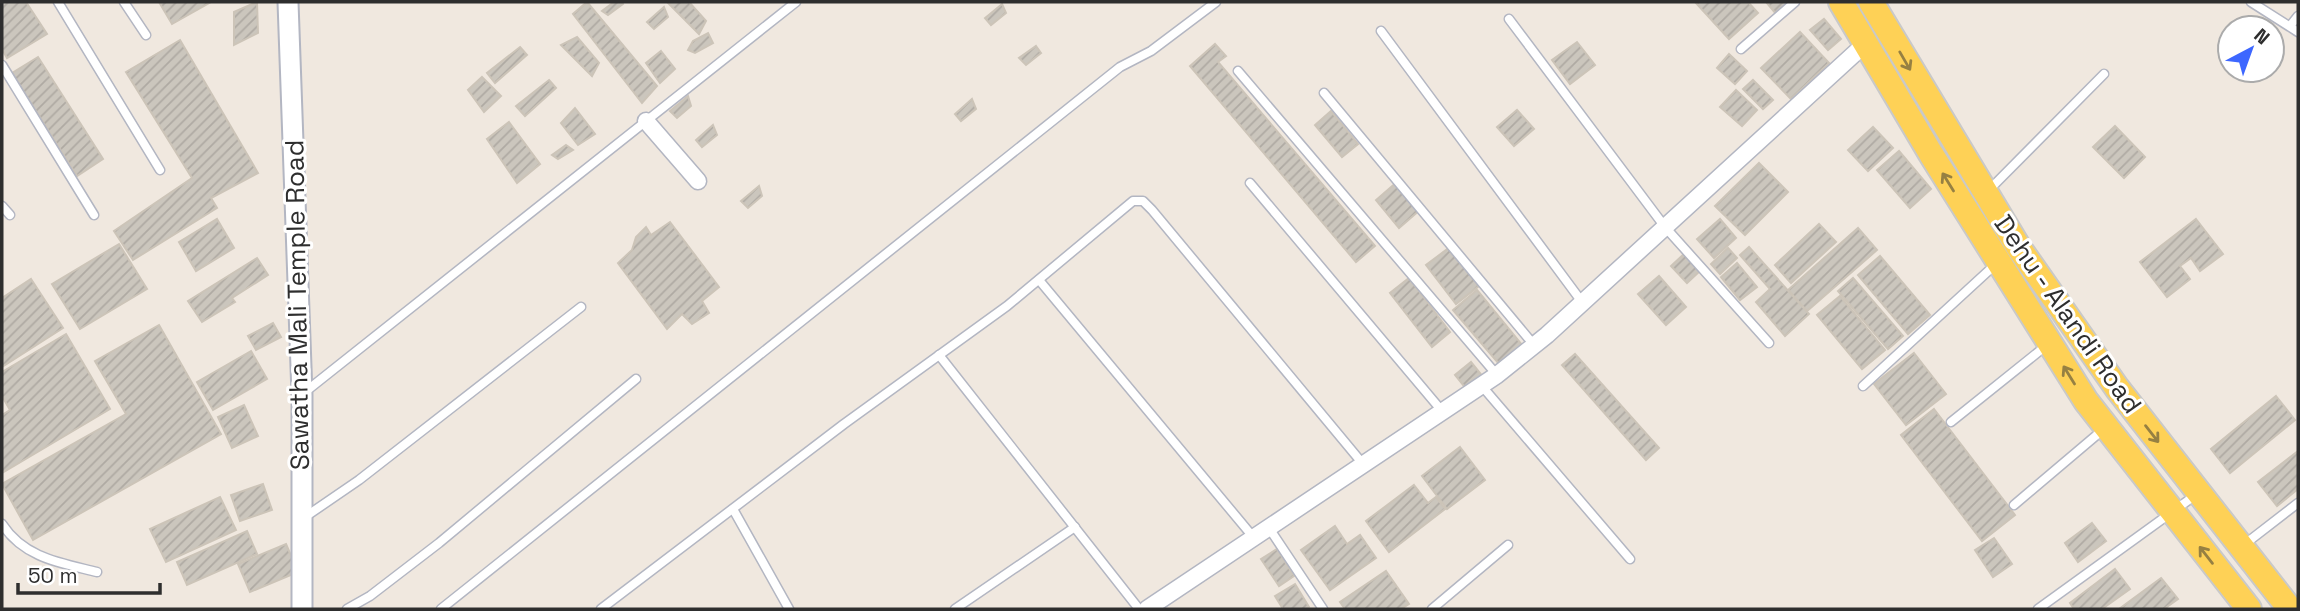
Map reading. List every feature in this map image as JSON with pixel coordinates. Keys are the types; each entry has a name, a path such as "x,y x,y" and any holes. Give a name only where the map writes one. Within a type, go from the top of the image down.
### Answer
{"main road":[{"name":"Dehu - Alandi Road","path":"1842,2 1966,211 2086,401 2249,609"},
{"name":"Dehu - Alandi Road","path":"1871,2 2019,248 2117,388 2290,609"}],"street":[{"name":"Sawatha Mali Temple Road","path":"288,2 302,395 302,609"},
{"path":"1147,609 1481,385 1534,345 1865,44"},
{"path":"646,121 698,181"}],"lane":[{"path":"58,2 160,170"},
{"path":"124,2 146,35"},
{"path":"302,395 796,2"},
{"path":"441,609 1119,67 1151,51 1216,2"},
{"path":"1741,49 1795,2"},
{"path":"2250,2 2298,32"},
{"path":"2290,26 2298,16"},
{"path":"1509,19 1665,227 1769,344"},
{"path":"1865,44 1885,25"},
{"path":"1381,31 1582,302"},
{"path":"2,65 94,215"},
{"path":"1238,71 1497,374"},
{"path":"1966,211 2104,74"},
{"path":"1324,93 1534,345"},
{"path":"1250,183 1442,411"},
{"path":"601,609 1007,306 1133,201 1143,201 1153,210 1363,464"},
{"path":"2,206 10,215"},
{"path":"1863,386 1998,262"},
{"path":"1039,280 1254,538"},
{"path":"301,519 359,480 580,307"},
{"path":"1951,422 2049,343"},
{"path":"939,355 1139,609"},
{"path":"347,609 370,596 439,543 636,379"},
{"path":"1481,385 1630,559"},
{"path":"2014,505 2106,427"},
{"path":"2038,609 2198,493"},
{"path":"2240,547 2298,503"},
{"path":"733,509 789,609"},
{"path":"2,524 14,541 29,552 97,572"},
{"path":"956,609 1075,527"},
{"path":"1269,528 1323,609"},
{"path":"1432,609 1508,545"}],"building":[{"path":"2,2 26,2 47,34 7,58 2,49"},
{"path":"159,2 211,2 172,24"},
{"path":"257,2 258,33 234,45 234,12"},
{"path":"587,2 657,86 642,103 573,14"},
{"path":"614,2 623,4 608,15 602,11"},
{"path":"689,2 706,21 699,34 668,3"},
{"path":"1695,2 1748,2 1758,13 1729,39"},
{"path":"1766,2 1792,2 1777,15"},
{"path":"1002,4 1006,13 991,25 985,18"},
{"path":"664,7 668,17 654,29 647,22"},
{"path":"1824,19 1841,39 1828,50 1810,30"},
{"path":"1800,32 1829,63 1791,99 1761,68"},
{"path":"708,33 713,43 695,53 688,50 693,41"},
{"path":"577,37 599,63 592,76 561,45"},
{"path":"180,40 258,173 211,198 217,208 133,260 114,231 192,178 126,72"},
{"path":"1577,42 1595,65 1570,84 1552,60"},
{"path":"1215,44 1226,56 1218,62 1375,246 1356,262 1190,66"},
{"path":"1036,46 1041,53 1026,65 1019,58"},
{"path":"520,47 527,55 495,83 487,73"},
{"path":"661,51 675,69 660,83 646,63"},
{"path":"1729,54 1747,71 1735,84 1717,68"},
{"path":"38,57 103,159 77,176 12,73"},
{"path":"482,77 501,96 484,112 468,90"},
{"path":"549,80 556,88 525,116 516,106"},
{"path":"1753,80 1773,100 1763,109 1743,89"},
{"path":"1736,90 1757,110 1742,126 1720,107"},
{"path":"688,96 691,106 677,118 670,111"},
{"path":"972,99 976,109 961,121 955,114"},
{"path":"575,108 595,134 578,145 561,123"},
{"path":"1517,110 1534,129 1514,146 1497,127"},
{"path":"1331,111 1358,144 1342,157 1315,125"},
{"path":"509,122 540,164 517,183 487,139"},
{"path":"713,125 717,135 702,147 696,140"},
{"path":"2115,126 2145,157 2124,178 2093,147"},
{"path":"1873,127 1893,148 1868,171 1848,150"},
{"path":"566,145 573,150 558,159 552,155"},
{"path":"1899,151 1931,189 1910,208 1877,170"},
{"path":"1759,163 1788,192 1745,235 1715,206"},
{"path":"1397,182 1420,210 1399,228 1376,200"},
{"path":"759,186 762,196 748,208 741,201"},
{"path":"217,219 234,248 196,271 179,242"},
{"path":"1720,219 1736,238 1714,258 1697,239"},
{"path":"2196,219 2223,254 2200,271 2191,258 2180,266 2190,279 2167,297 2140,262"},
{"path":"670,222 719,287 702,301 709,313 692,324 682,314 667,329 618,263 632,250 636,237 646,227 651,235"},
{"path":"1819,224 1836,242 1791,283 1775,265"},
{"path":"1858,228 1877,250 1807,311 1788,290"},
{"path":"119,244 147,289 80,329 52,284"},
{"path":"1450,247 1479,286 1456,304 1426,265"},
{"path":"1749,247 1809,314 1785,336 1756,302 1770,289 1740,255"},
{"path":"1728,248 1737,258 1720,274 1711,264"},
{"path":"1685,253 1701,270 1687,283 1671,266"},
{"path":"1880,256 1930,315 1908,334 1858,275"},
{"path":"257,258 268,275 232,298 235,302 202,322 188,301"},
{"path":"1737,263 1757,287 1740,300 1721,277"},
{"path":"1659,276 1686,307 1666,325 1638,294"},
{"path":"1409,278 1450,332 1432,347 1390,293"},
{"path":"1853,278 1903,336 1888,349 1838,291"},
{"path":"31,279 63,328 2,367 2,298"},
{"path":"1477,290 1523,346 1500,365 1453,310"},
{"path":"1840,296 1885,350 1862,369 1817,315"},
{"path":"273,323 281,337 256,350 248,336"},
{"path":"159,325 221,434 33,540 2,484 126,414 95,361"},
{"path":"66,334 110,409 2,473 2,415 10,410 2,396 2,372"},
{"path":"251,351 267,379 213,410 197,382"},
{"path":"1914,353 1946,394 1906,425 1874,384"},
{"path":"1575,354 1659,448 1646,460 1562,365"},
{"path":"1471,362 1484,378 1468,391 1455,375"},
{"path":"2276,396 2295,420 2230,473 2211,449"},
{"path":"244,405 258,436 232,448 218,417"},
{"path":"1934,409 2015,515 1982,541 1901,435"},
{"path":"1460,447 1485,480 1447,509 1422,476"},
{"path":"2298,451 2298,489 2277,506 2258,482"},
{"path":"263,484 272,510 240,521 231,495"},
{"path":"1414,485 1428,503 1436,497 1445,509 1389,552 1366,521"},
{"path":"220,497 236,530 166,562 150,529"},
{"path":"2092,523 2106,541 2078,562 2065,543"},
{"path":"1335,526 1347,544 1360,535 1376,558 1330,590 1301,550"},
{"path":"247,531 257,554 187,585 177,562"},
{"path":"1994,538 2012,564 1993,577 1975,550"},
{"path":"286,544 298,572 250,592 238,564"},
{"path":"1277,549 1294,576 1279,586 1261,559"},
{"path":"2115,569 2130,589 2102,609 2074,609 2070,603"},
{"path":"1386,571 1409,604 1401,609 1345,609 1340,602"},
{"path":"2161,578 2178,599 2164,609 2119,609"},
{"path":"1295,584 1309,607 1283,609 1275,596"}]}
